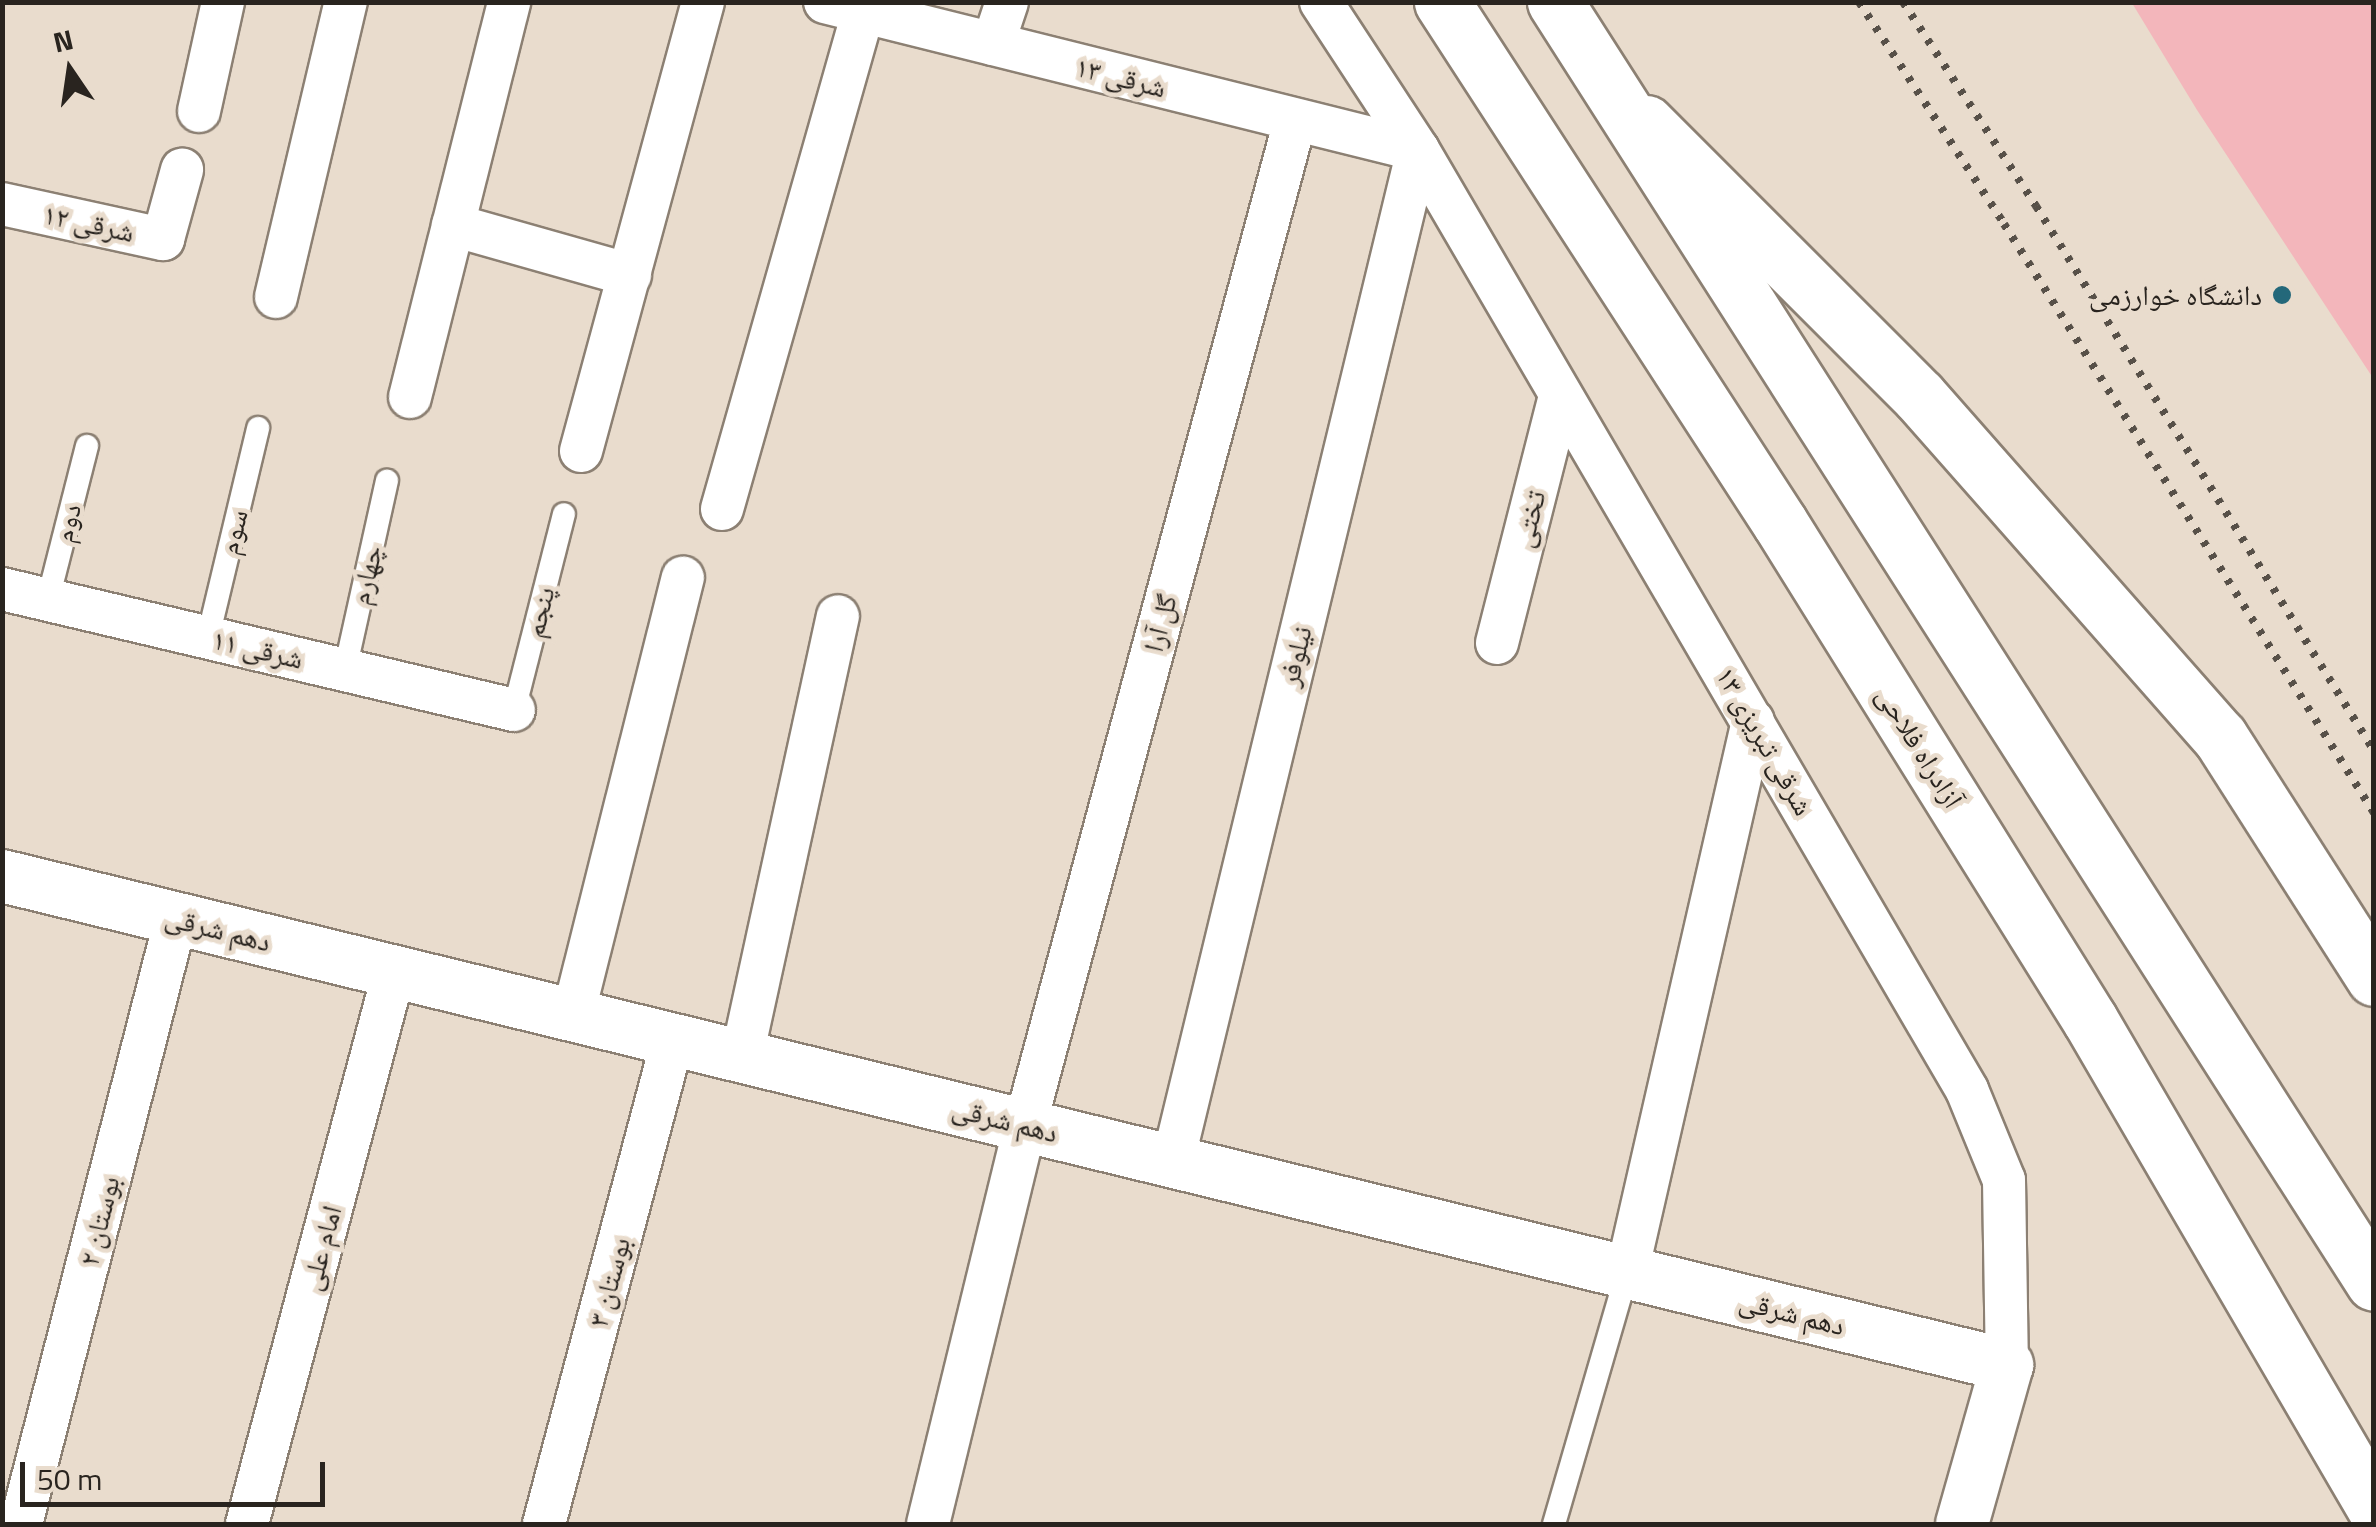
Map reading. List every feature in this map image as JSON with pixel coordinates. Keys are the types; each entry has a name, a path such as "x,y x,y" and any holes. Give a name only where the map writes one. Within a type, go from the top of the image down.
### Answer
{"main road":[{"name":"آزادراه فلاحی","path":"1442,2 1780,523 2090,1020 2374,1507"},
{"path":"1555,2 2374,1283"},
{"path":"1614,91 1919,396 2220,737 2374,978"}],"street":[{"path":"199,111 222,2"},
{"path":"276,298 346,2"},
{"path":"410,397 509,2"},
{"path":"581,452 703,2"},
{"path":"993,44 1007,2"},
{"name":"۱۳ شرقی تبریزی","path":"1321,2 1418,150 1967,1090 2004,1180 2007,1365"},
{"path":"722,509 851,6"},
{"name":"۱۳ شرقی","path":"851,6 1418,150"},
{"name":"گل آرا","path":"928,1524 1025,1126 1295,121"},
{"name":"نیلوفر","path":"1173,1161 1418,150"},
{"name":"۱۲ شرقی","path":"2,204 163,240 182,170"},
{"path":"453,224 630,275"},
{"name":"تختی","path":"1497,644 1560,396"},
{"path":"573,1015 684,578"},
{"name":"۱۱ شرقی","path":"2,589 514,710"},
{"path":"742,1056 838,616"},
{"path":"1628,1272 1754,721"},
{"name":"دهم شرقی","path":"2,876 2007,1365"},
{"name":"بوستان ۲","path":"21,1524 176,918"},
{"name":"امام علی","path":"247,1524 394,972"},
{"name":"بوستان ۳","path":"544,1524 673,1039"},
{"path":"1962,1524 2007,1365"}],"lane":[{"name":"سوم","path":"208,637 258,428"},
{"name":"دوم","path":"48,600 86,446"},
{"name":"چهارم","path":"345,670 388,481"},
{"name":"پنجم","path":"514,710 564,514"},
{"path":"1554,1524 1628,1272"}],"shaded area":[{"path":"2132,3 2373,3 2373,378 2197,110"}],"railway":[{"path":"1859,2 2004,224 2374,813"},
{"path":"1903,2 2036,206 2374,751"}],"place":[{"name":"دانشگاه خوارزمی","path":"2282,295"}]}
